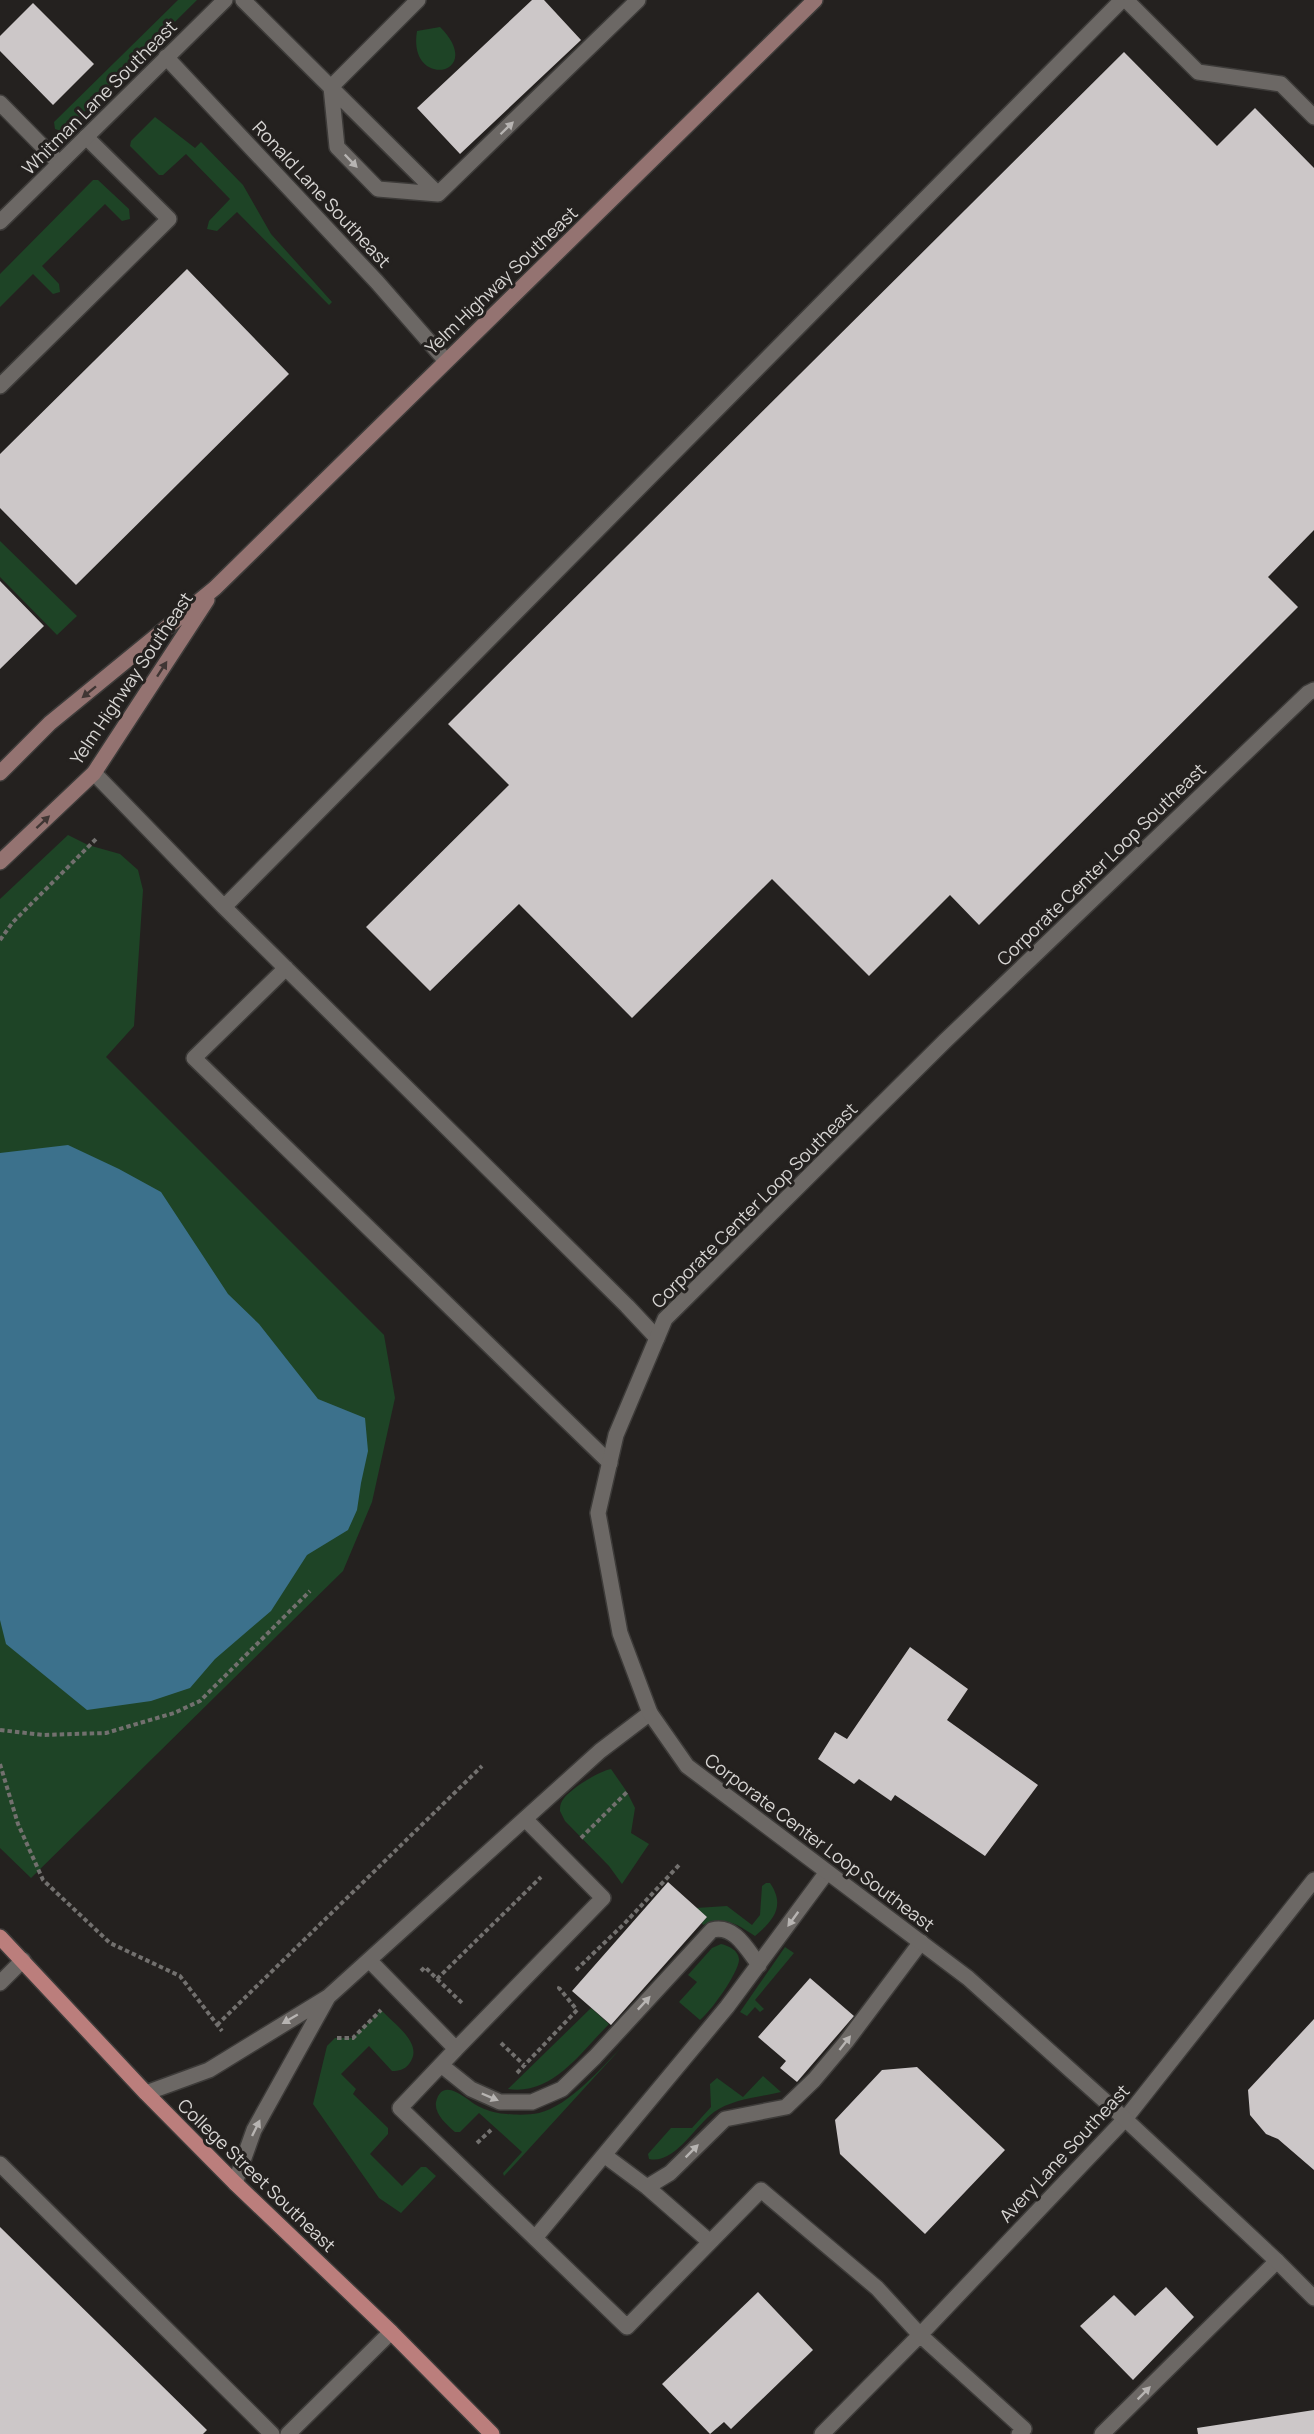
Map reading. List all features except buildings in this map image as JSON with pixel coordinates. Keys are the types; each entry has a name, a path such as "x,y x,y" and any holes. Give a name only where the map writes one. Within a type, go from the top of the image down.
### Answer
{"main road":[{"name":"Yelm Highway Southeast","path":"0,773 50,723 215,588 815,0"},
{"name":"Yelm Highway Southeast","path":"0,862 94,774 215,588"},
{"name":"College Street Southeast","path":"0,1937 146,2093 235,2183 391,2332 492,2434"}],"street":[{"name":"Whitman Lane Southeast","path":"3,214 59,164 225,0"},
{"path":"243,0 438,194"},
{"path":"331,87 418,0"},
{"path":"331,87 337,147 378,189 438,194 638,0"},
{"path":"224,907 1124,0 1198,72 1281,84 1314,117"},
{"name":"Ronald Lane Southeast","path":"166,57 377,282 446,361"},
{"path":"0,103 59,164"},
{"path":"0,386 169,219 86,137"},
{"name":"Corporate Center Loop Southeast","path":"1314,690 1308,693 1230,767 916,1070 665,1319 616,1435 598,1513 620,1633 650,1713 687,1766 968,1978 1125,2119 1314,2298"},
{"path":"94,774 224,907 657,1338"},
{"path":"286,968 194,1058 609,1463"},
{"path":"146,2093 209,2070 328,1997 600,1751 650,1713"},
{"path":"525,1819 603,1898 400,2108 627,2327 761,2190 877,2288 920,2335 1025,2432"},
{"path":"535,2238 727,2007 827,1872"},
{"name":"Avery Lane Southeast","path":"822,2434 920,2335 1125,2119 1314,1880"},
{"path":"441,2066 471,2089 500,2102 531,2102 562,2089 595,2057 712,1930 720,1928 735,1935 759,1965"},
{"path":"647,2187 670,2173 725,2119 786,2107 814,2080 833,2057 921,1942"},
{"path":"0,1983 23,1960"},
{"path":"369,1960 456,2049"},
{"path":"235,2183 254,2130 328,1997"},
{"path":"604,2155 647,2187 710,2242"},
{"path":"0,2164 272,2434"},
{"path":"1102,2434 1277,2261"},
{"path":"288,2434 391,2332"}],"path":[{"path":"0,940 13,922 97,838"},
{"path":"0,1730 43,1735 106,1733 174,1713 200,1701 310,1591"},
{"path":"0,1764 18,1824 43,1880 110,1943 180,1976 237,2052"},
{"path":"217,2025 482,1766"},
{"path":"335,2038 352,2038 425,1967 437,1979 627,1792"},
{"path":"575,1972 680,1864"},
{"path":"457,2163 496,2126 504,2086 577,2010 558,1988 567,1980"}],"green space":[{"path":"178,0 197,0 64,132 55,129 54,122"},
{"path":"440,27 452,43 455,56 451,65 443,70 433,69 423,62 417,50 417,31"},
{"path":"155,117 195,148 201,142 243,185 271,234 332,302 329,305 237,212 217,231 207,229 209,221 230,199 186,154 163,175 159,175 130,146 131,141"},
{"path":"93,180 98,180 129,209 130,219 122,221 105,204 42,266 59,284 60,292 53,294 33,274 0,307 0,274"},
{"path":"0,541 77,616 57,635 0,577"},
{"path":"68,835 88,845 120,854 138,870 143,890 134,1026 106,1057 384,1335 395,1398 372,1502 343,1571 31,1878 0,1848 0,899"},
{"path":"611,1769 635,1808 631,1833 649,1844 622,1884 609,1866 565,1821 560,1811 561,1802 570,1792 592,1777"},
{"path":"770,1883 775,1891 777,1906 772,1919 755,1936 730,1922 717,1921 703,1925 707,1917 696,1908 727,1906 752,1925 760,1915 762,1886"},
{"path":"721,1944 737,1953 738,1965 724,1991 700,2020 679,2002 697,1982 688,1975 712,1948"},
{"path":"785,1947 794,1953 755,2000 764,2009 760,2012 755,2007 747,2016 740,2012"},
{"path":"591,2008 609,2024 576,2059 552,2079 538,2086 508,2089"},
{"path":"381,2010 411,2042 413,2057 409,2064 401,2070 392,2071 369,2046 341,2074 356,2089 353,2094 388,2128 388,2134 370,2154 402,2186 421,2167 426,2167 436,2176 401,2213 379,2198 313,2104 327,2046 335,2038 353,2038"},
{"path":"622,2047 504,2176 503,2173 522,2152 479,2113 460,2132 455,2132 437,2111 436,2102 439,2094 444,2090 450,2090 494,2112 519,2115 539,2113 562,2103 573,2095"},
{"path":"763,2076 781,2092 738,2101 721,2108 707,2118 676,2150 658,2159 649,2159 648,2154 671,2128 692,2128 711,2107 710,2084 717,2078 743,2097"}],"water":[{"path":"68,1145 161,1192 228,1294 259,1324 318,1399 365,1418 368,1451 357,1510 348,1530 307,1555 271,1611 215,1659 190,1688 151,1701 87,1710 6,1644 0,1620 0,1153"}]}
